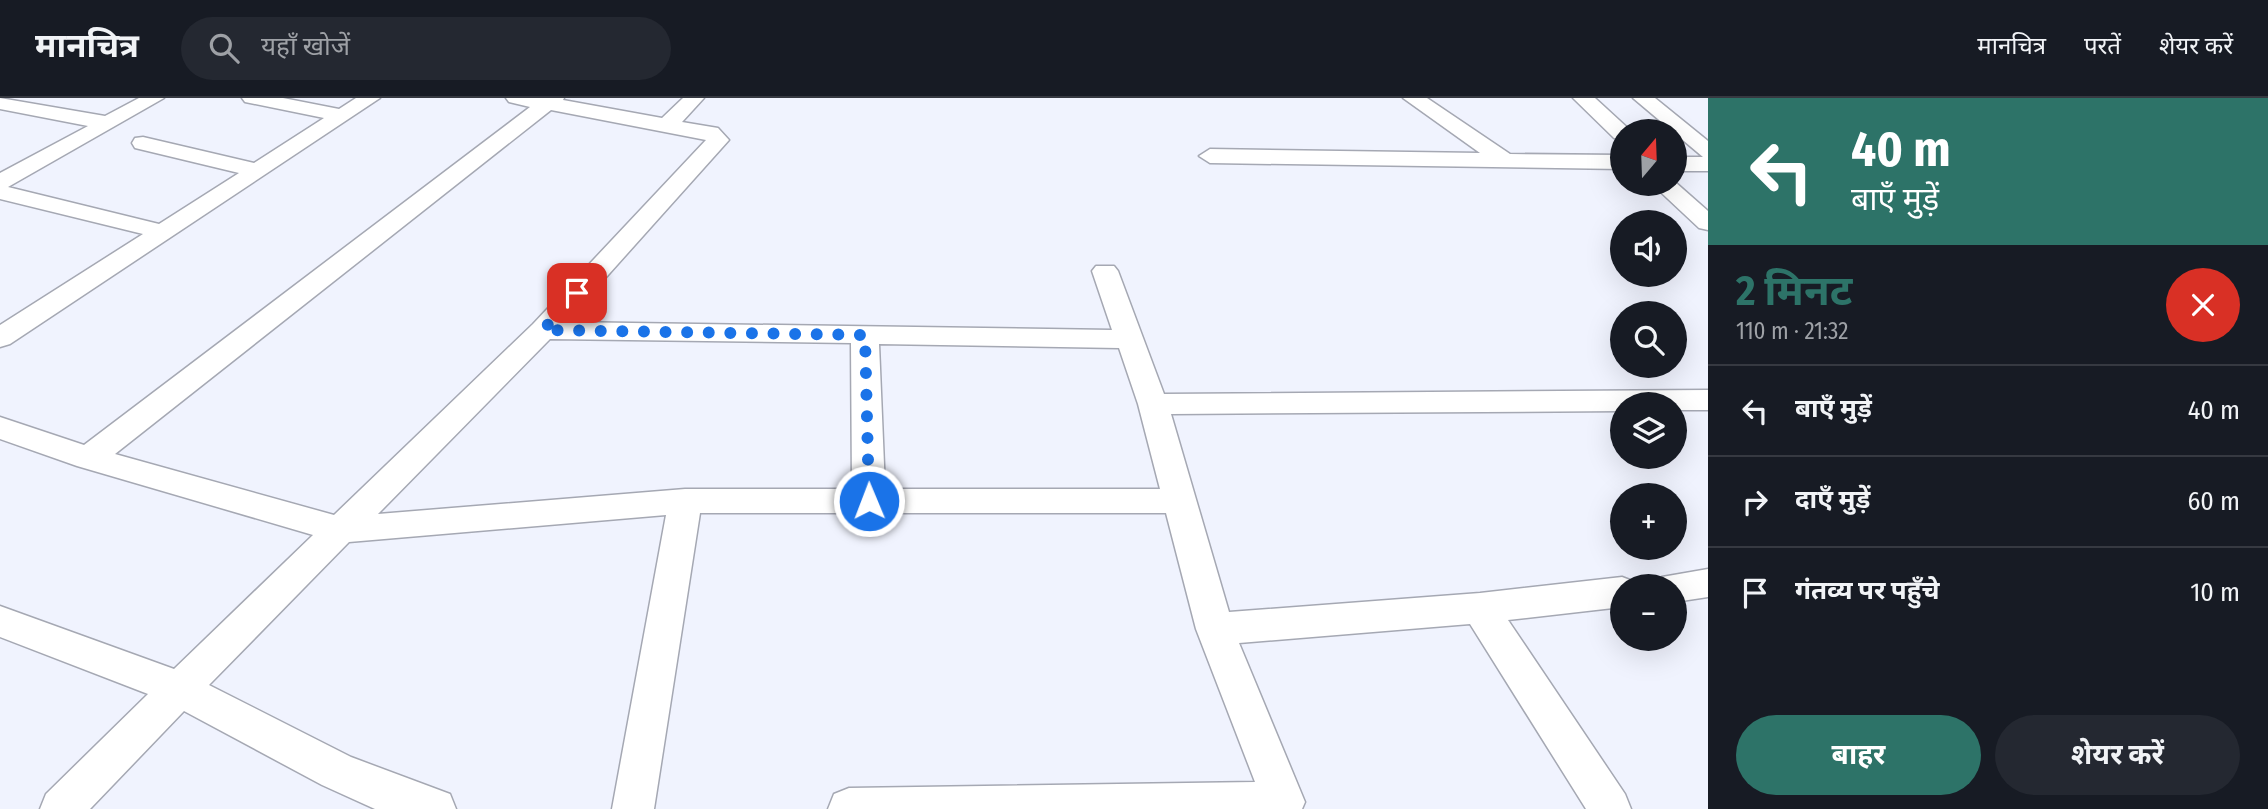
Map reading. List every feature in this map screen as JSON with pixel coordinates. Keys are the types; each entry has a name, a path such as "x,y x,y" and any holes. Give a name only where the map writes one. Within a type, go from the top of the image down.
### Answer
{"street":[{"path":"0,182 154,98"},
{"path":"252,98 343,116"},
{"path":"0,338 370,98"},
{"path":"61,809 178,689 543,330 718,140 710,133 550,101 516,98"},
{"path":"667,125 694,98"},
{"path":"1413,98 1506,161"},
{"path":"1583,98 1610,122"},
{"path":"1643,98 1708,152"},
{"path":"88,458 550,101"},
{"path":"0,103 108,123"},
{"path":"143,143 258,171"},
{"path":"1210,156 1610,162"},
{"path":"1687,164 1708,164"},
{"path":"0,191 163,232"},
{"path":"1677,196 1708,223"},
{"path":"849,809 1286,806 1215,629 1153,404 1105,271"},
{"path":"543,330 1130,339"},
{"path":"865,335 869,501"},
{"path":"1153,404 1708,400"},
{"path":"0,428 88,458 340,530 685,501 1178,501"},
{"path":"633,809 685,501"},
{"path":"1687,586 1708,583"},
{"path":"1215,629 1480,608 1610,593"},
{"path":"1480,608 1610,809"},
{"path":"0,621 178,689 352,779 415,807"}],"route":[{"path":"577,293 543,330 865,335 869,501"}]}
